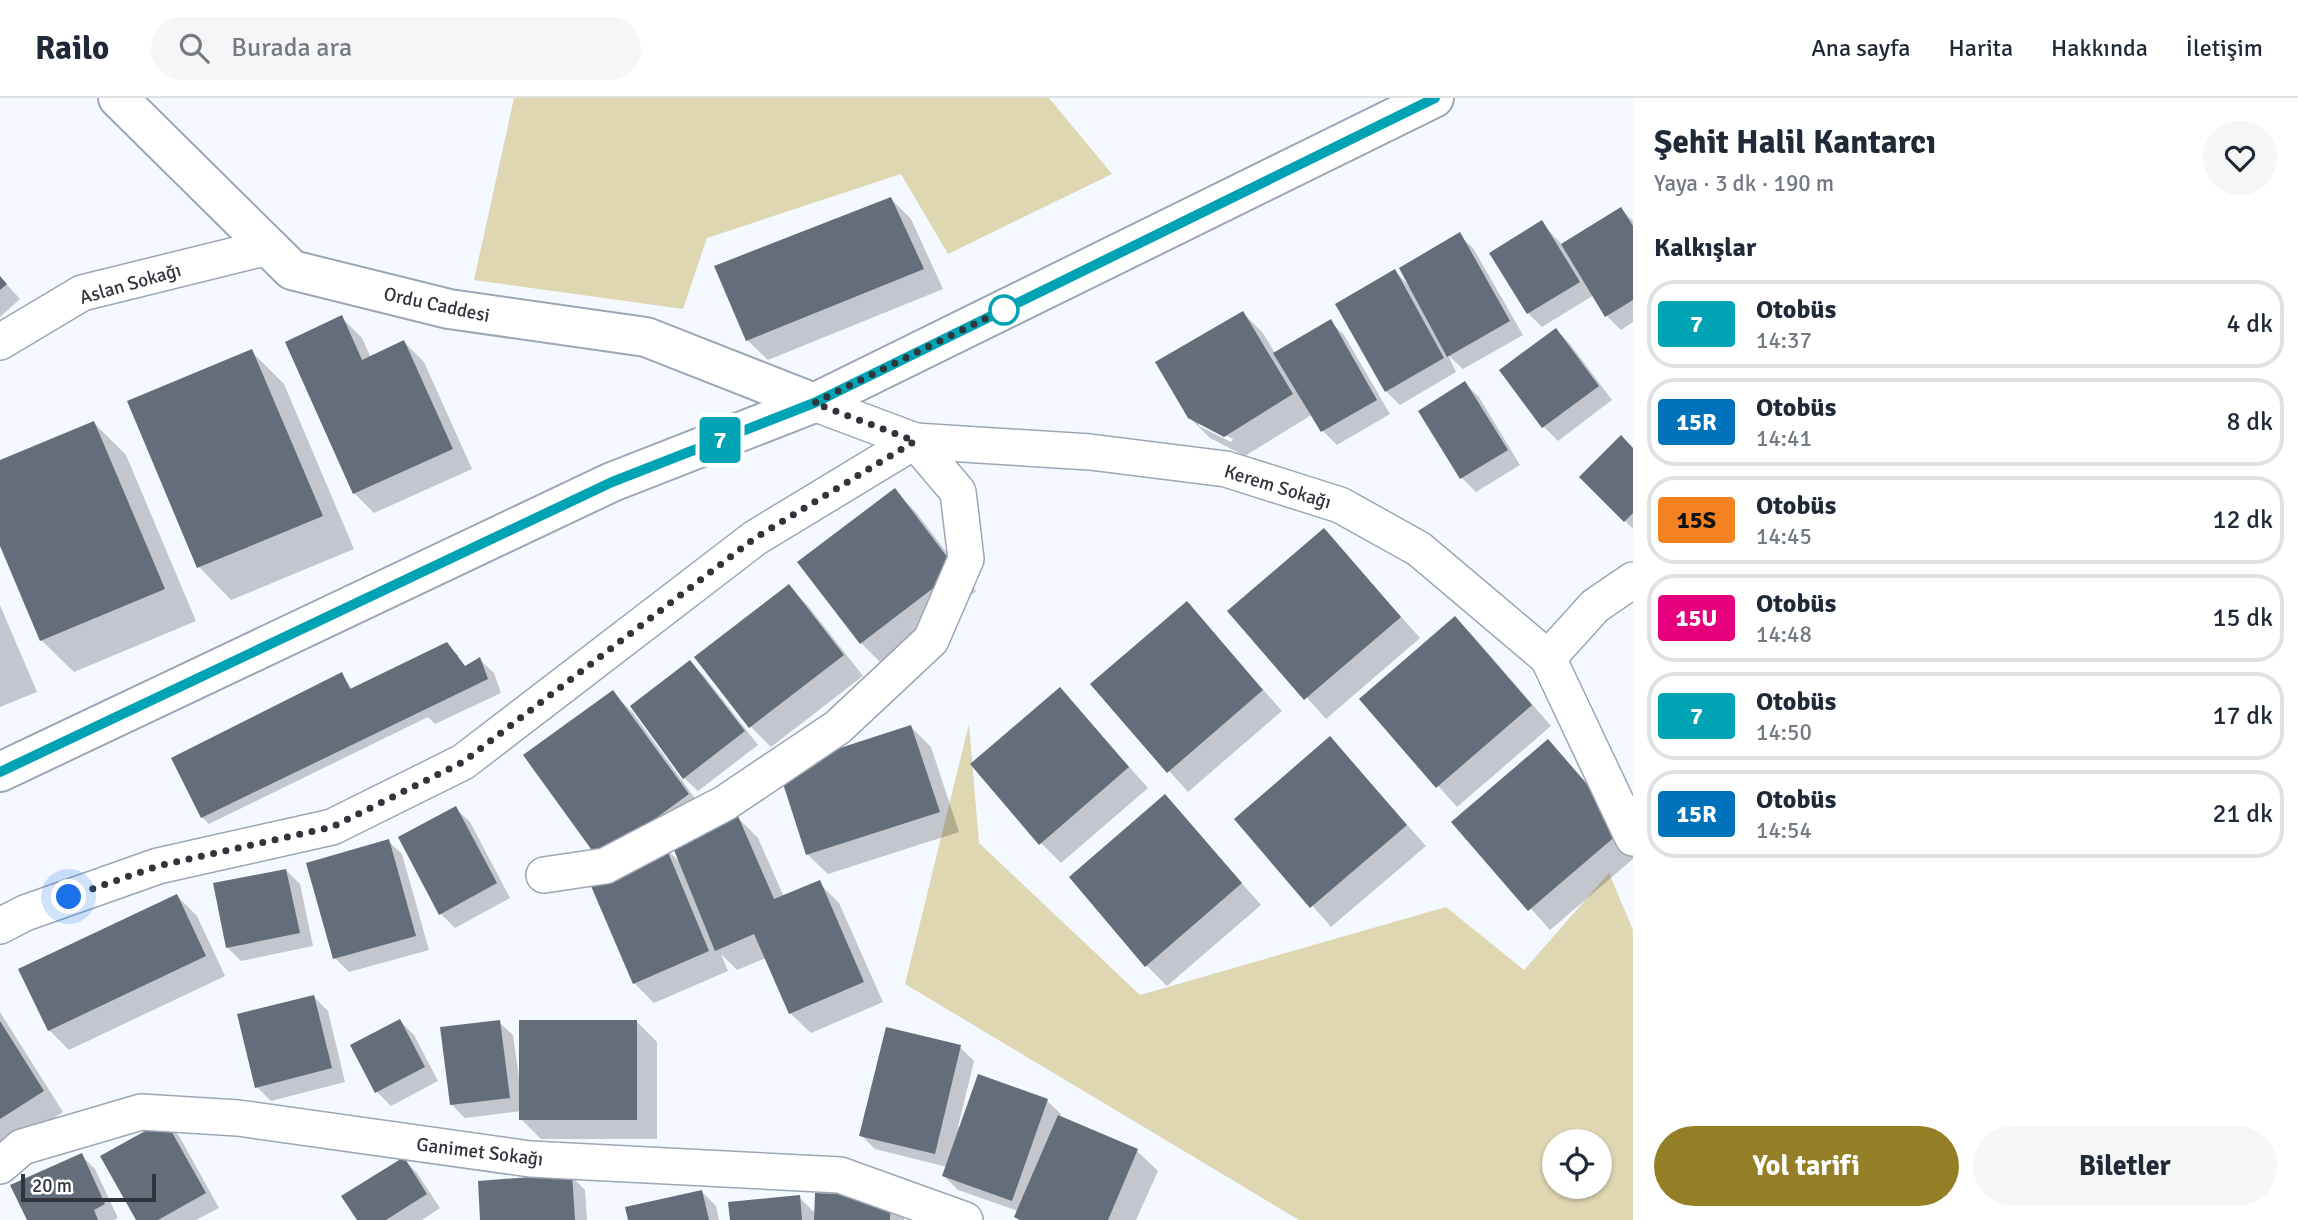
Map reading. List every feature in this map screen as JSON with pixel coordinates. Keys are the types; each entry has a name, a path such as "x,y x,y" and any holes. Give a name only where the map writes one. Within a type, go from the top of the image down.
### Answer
{"main road":[{"name":"Ordu Caddesi","path":"118,98 292,270 449,309 646,337 814,403"},
{"path":"0,772 612,482 814,403 1434,98"}],"street":[{"name":"Aslan Sokağı","path":"0,342 82,293 268,247"},
{"path":"544,875 605,866 725,803 838,727 931,640 966,559 958,492 915,441 814,403"},
{"path":"0,926 25,913 158,866 332,827 463,762 755,538 915,441"},
{"name":"Kerem Sokağı","path":"915,441 1090,452 1226,469 1340,505 1419,549 1548,658 1633,838"},
{"path":"1548,658 1595,606 1633,580"},
{"name":"Ganimet Sokağı","path":"0,1166 22,1147 141,1112 238,1118 530,1159 840,1175 965,1220"}],"shaded area":[{"path":"514,98 1049,98 1112,174 948,254 901,174 707,238 683,309 474,280"},
{"path":"969,724 979,843 1140,995 1446,907 1524,970 1609,873 1633,930 1633,1220 1299,1220 905,984"}],"building":[{"path":"891,197 924,269 746,341 714,266"},
{"path":"1621,207 1633,226 1633,300 1605,317 1561,244"},
{"path":"1542,220 1580,282 1527,314 1489,253"},
{"path":"1460,232 1510,321 1447,357 1399,268"},
{"path":"1395,269 1444,358 1385,392 1335,304"},
{"path":"0,276 7,284 0,290"},
{"path":"1243,311 1293,394 1224,437 1188,418 1155,362"},
{"path":"342,315 362,360 404,340 453,449 353,494 285,342"},
{"path":"1331,319 1377,400 1321,432 1273,353"},
{"path":"1556,328 1599,386 1542,428 1499,370"},
{"path":"252,349 323,516 197,568 127,401"},
{"path":"1465,381 1508,450 1460,479 1418,411"},
{"path":"94,421 165,589 40,641 0,546 0,460"},
{"path":"1621,435 1633,448 1633,513 1624,522 1579,477"},
{"path":"895,488 957,570 860,644 797,562"},
{"path":"1324,528 1401,617 1304,700 1227,611"},
{"path":"789,584 844,655 749,728 694,657"},
{"path":"1187,601 1263,690 1167,773 1090,684"},
{"path":"1455,616 1532,705 1436,788 1359,699"},
{"path":"447,642 465,666 480,657 488,679 201,818 171,758 342,672 350,689"},
{"path":"690,660 745,731 683,779 630,706"},
{"path":"1060,687 1129,767 1039,845 970,764"},
{"path":"613,690 689,794 599,860 523,755"},
{"path":"911,725 940,812 806,855 778,768"},
{"path":"1330,736 1407,825 1310,908 1234,819"},
{"path":"1548,739 1625,828 1528,911 1451,822"},
{"path":"1165,794 1242,883 1145,967 1069,877"},
{"path":"456,806 497,883 439,915 398,837"},
{"path":"738,816 774,899 820,880 864,982 789,1014 754,934 715,951 672,845"},
{"path":"389,839 416,936 333,959 306,863"},
{"path":"665,845 709,951 633,984 588,879"},
{"path":"286,869 300,933 226,948 213,883"},
{"path":"177,894 206,956 48,1031 18,969"},
{"path":"314,995 332,1068 255,1088 237,1014"},
{"path":"400,1019 425,1067 375,1093 350,1045"},
{"path":"500,1020 510,1098 450,1105 440,1027"},
{"path":"519,1020 637,1020 637,1120 519,1120"},
{"path":"0,1021 44,1091 0,1119"},
{"path":"886,1027 961,1045 935,1154 859,1136"},
{"path":"978,1074 1048,1099 1012,1201 942,1176"},
{"path":"1058,1115 1138,1149 1108,1220 1020,1220 1014,1217"},
{"path":"165,1120 206,1193 158,1220 136,1220 100,1156"},
{"path":"82,1153 105,1204 94,1210 98,1220 27,1220 10,1185"},
{"path":"404,1157 427,1194 386,1220 357,1220 341,1196"},
{"path":"572,1174 575,1220 480,1220 478,1181"},
{"path":"702,1190 709,1220 628,1220 625,1207"},
{"path":"815,1193 891,1196 890,1220 814,1220"},
{"path":"800,1195 802,1220 730,1220 728,1202"}],"bus line":[{"name":"7","path":"0,772 612,482 814,403 1435,98"}],"route":[{"path":"69,897 158,866 332,827 463,762 755,538 915,441 814,403 1013,305 1004,310"}]}
